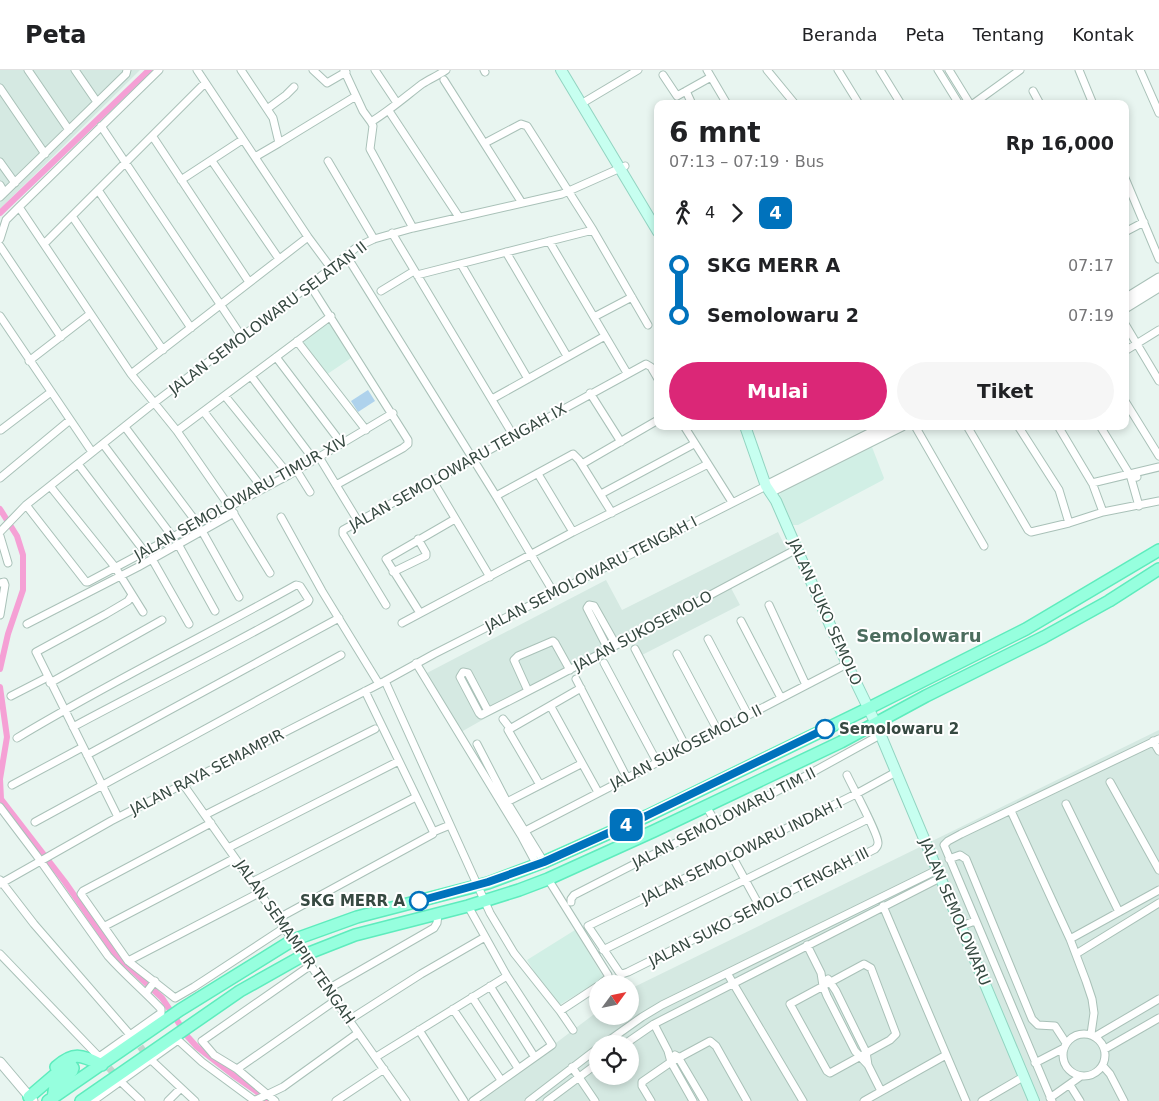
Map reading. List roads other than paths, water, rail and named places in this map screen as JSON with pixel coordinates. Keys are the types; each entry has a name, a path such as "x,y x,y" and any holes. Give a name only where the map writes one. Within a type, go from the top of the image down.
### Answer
{"main road":[{"path":"561,70 654,214"},
{"path":"568,70 654,225"},
{"path":"746,430 771,490"},
{"path":"752,430 771,490"},
{"name":"JALAN SUKO SEMOLO","path":"771,490 847,664 876,724"},
{"path":"51,1099 101,1061 168,1017 293,940 357,917 477,886 541,864 646,816 869,708 1026,629 1159,550"},
{"path":"1148,556 1149,565 1153,569 1159,570"},
{"path":"1127,570 1132,570 1136,575 1138,579 1136,583"},
{"path":"81,1101 179,1037 190,1025 240,991 304,955 355,935 468,906 519,890 654,831 842,742 926,696 1044,637 1109,601 1159,570"},
{"name":"JALAN SEMOLOWARU","path":"876,724 938,874 968,923 1023,1077 1034,1101"},
{"path":"668,804 670,814 678,819"},
{"path":"646,816 655,821 654,831"},
{"path":"29,1097 68,1057 84,1057 101,1061"},
{"path":"29,1097 64,1067 72,1065 72,1071 55,1086 51,1099"}],"street":[{"path":"28,70 69,130"},
{"path":"75,70 97,102"},
{"path":"1,191 14,183 45,154 126,74 127,70"},
{"path":"0,239 6,220 19,206 159,70"},
{"path":"197,70 242,140 331,268"},
{"path":"241,70 273,118 279,143"},
{"path":"313,70 327,83 345,71 366,116 371,122 370,149 413,228"},
{"path":"375,70 397,103"},
{"path":"371,122 390,111 397,103 446,70"},
{"path":"586,101 638,70"},
{"path":"838,70 857,100"},
{"path":"880,70 899,100"},
{"path":"938,70 957,100"},
{"path":"949,70 969,100"},
{"path":"1080,70 1091,100"},
{"path":"1140,70 1159,113"},
{"path":"771,71 793,100"},
{"path":"977,100 1017,71"},
{"path":"663,75 676,95 686,91 709,73 725,100"},
{"path":"444,80 522,203"},
{"path":"44,244 205,84"},
{"path":"267,109 294,87"},
{"path":"0,88 45,154"},
{"path":"686,91 690,100"},
{"path":"1033,91 1038,100"},
{"path":"254,157 356,96"},
{"path":"390,111 459,217"},
{"path":"485,143 524,124 568,191 648,325"},
{"path":"100,126 242,337"},
{"path":"153,137 249,282"},
{"path":"181,180 242,140"},
{"path":"212,161 279,259"},
{"path":"328,161 374,239"},
{"path":"0,162 14,183"},
{"name":"JALAN SEMOLOWARU SELATAN II","path":"0,532 26,505 92,452 357,247 392,233 568,191 622,167"},
{"path":"1129,187 1159,259"},
{"path":"98,190 191,328"},
{"path":"19,206 131,374 177,431 230,506 270,573"},
{"path":"72,216 162,350"},
{"path":"1129,230 1144,222"},
{"path":"381,291 415,273 461,264 592,230"},
{"path":"392,233 514,435"},
{"path":"131,374 308,237"},
{"path":"549,241 627,373"},
{"path":"0,246 61,337"},
{"path":"506,252 567,356"},
{"path":"346,255 533,555 554,593"},
{"path":"461,264 528,379"},
{"path":"1129,297 1159,278"},
{"path":"310,285 408,438 408,444 336,485"},
{"path":"1129,306 1159,287"},
{"path":"594,317 632,297"},
{"path":"29,361 90,314"},
{"path":"0,316 92,452"},
{"path":"177,431 331,316"},
{"path":"1129,349 1159,330"},
{"path":"1129,331 1159,380"},
{"path":"492,399 605,336"},
{"path":"297,341 366,430"},
{"path":"276,357 342,444"},
{"name":"JALAN SEMOLOWARU TENGAH IX","path":"386,605 342,533 344,530 627,373 646,364 654,372"},
{"path":"251,376 317,459 336,485 358,521"},
{"path":"1,430 51,392"},
{"path":"590,394 621,442"},
{"path":"225,396 289,476"},
{"path":"1129,407 1159,456"},
{"path":"204,412 262,489"},
{"name":"JALAN SEMOLOWARU TIMUR XIV","path":"26,505 86,582 88,582 196,523 289,476 393,413"},
{"path":"0,478 70,420"},
{"path":"582,464 654,422"},
{"path":"126,427 196,523"},
{"path":"686,430 732,502"},
{"path":"771,490 878,430"},
{"path":"771,490 894,430"},
{"path":"917,430 984,546"},
{"path":"969,430 1029,531 1033,532 1103,512 1159,501"},
{"path":"1021,430 1059,490 1068,523"},
{"path":"1060,430 1092,484 1103,512"},
{"path":"1102,430 1130,477 1139,506"},
{"path":"103,444 172,536"},
{"path":"601,494 694,444"},
{"path":"496,496 571,454 577,457 582,464 612,513"},
{"path":"78,464 144,551"},
{"path":"402,623 708,464"},
{"path":"1130,477 1159,467"},
{"path":"297,471 310,492"},
{"path":"1092,484 1159,472"},
{"path":"538,474 574,532"},
{"path":"433,481 490,577"},
{"path":"50,486 115,567 143,612"},
{"name":"JALAN SEMOLOWARU TENGAH I","path":"416,663 732,502 771,490"},
{"name":"JALAN SEMOLOWARU TIMUR XIV","path":"27,624 152,559 234,513"},
{"path":"281,517 339,618 382,683 450,826 483,901 501,934 560,1010 573,1030"},
{"path":"420,613 386,558 455,519"},
{"path":"202,531 239,597"},
{"path":"0,536 8,562"},
{"path":"393,572 426,556 418,539"},
{"path":"178,544 215,611"},
{"name":"JALAN SUKOSEMOLO","path":"488,712 797,549"},
{"path":"152,559 189,624"},
{"path":"0,583 4,582 5,585 0,615"},
{"path":"17,738 64,709 296,586 300,586 309,600 256,632 73,727"},
{"path":"118,817 36,652 128,601 132,595"},
{"path":"608,649 587,608 589,605 594,606 616,645"},
{"path":"769,605 806,685"},
{"path":"87,755 339,618"},
{"path":"11,696 49,680 162,620"},
{"path":"741,621 781,698"},
{"path":"708,638 748,715"},
{"path":"528,692 514,660 518,656 553,641 570,670"},
{"path":"635,649 686,747"},
{"path":"676,654 718,731"},
{"path":"35,822 341,656"},
{"path":"416,663 517,829 541,864"},
{"name":"JALAN RAYA SEMAMPIR","path":"1,882 118,817 382,683 416,663"},
{"path":"604,663 657,762"},
{"name":"JALAN SUKOSEMOLO II","path":"525,830 847,664"},
{"path":"462,673 468,673 488,712 479,714 460,677 462,673"},
{"path":"576,679 627,778"},
{"path":"540,785 508,732 510,728 581,688"},
{"path":"366,691 432,834"},
{"path":"550,707 598,792"},
{"path":"503,719 510,728"},
{"path":"205,815 375,729"},
{"name":"JALAN SEMOLOWARU TIM II","path":"571,902 574,895 716,823 880,735"},
{"path":"1081,1076 1051,1099 1036,1063 968,923 950,859 944,847 948,841 1156,740 1159,751"},
{"path":"477,744 525,830 541,864"},
{"path":"12,785 83,747"},
{"path":"228,848 399,761"},
{"path":"508,802 582,764"},
{"name":"JALAN SEMOLOWARU INDAH I","path":"588,926 856,794 896,772"},
{"name":"JALAN SUKO SEMOLO TENGAH III","path":"588,926 619,972 624,974 875,849 878,845 878,839 847,775"},
{"path":"1110,782 1159,870"},
{"name":"JALAN SEMAMPIR TENGAH","path":"183,784 406,1101"},
{"path":"252,882 416,797"},
{"path":"1066,804 1119,912"},
{"path":"706,806 716,823"},
{"path":"0,807 41,860 108,956 120,970 146,992 162,1011 101,1061 0,954"},
{"path":"1011,811 1076,954 1092,998 1094,1014 1093,1035"},
{"path":"603,950 868,819"},
{"path":"211,823 81,894 128,961 176,998 284,928"},
{"path":"277,919 450,826"},
{"path":"950,859 960,854 966,859 1032,1019 1038,1025 1055,1026 1065,1046 1063,1054 1066,1066 1075,1074 1081,1076 1094,1075 1103,1066 1106,1058 1105,1050 1102,1042 1093,1035 1085,1033 1074,1036 1065,1046 1036,1063"},
{"path":"732,856 760,907"},
{"path":"105,926 235,858"},
{"path":"617,1035 662,1005 895,890 938,874"},
{"path":"638,1035 654,1024 733,982 899,898 938,874"},
{"path":"548,878 608,975"},
{"path":"1,882 34,924 131,1036"},
{"path":"895,890 899,898"},
{"path":"1070,940 1159,890"},
{"path":"128,961 259,893"},
{"path":"1076,954 1159,903"},
{"path":"468,906 507,976 552,1045 473,1101"},
{"path":"883,906 966,1101"},
{"path":"328,989 434,928 438,914"},
{"path":"349,1020 421,974 485,937"},
{"path":"807,945 821,973 823,986 858,1056 868,1065"},
{"path":"864,964 870,968 896,1032 893,1038 858,1056 834,1072 829,1072 791,1007 792,1002 823,986 864,964"},
{"path":"275,1101 237,1070 214,1055 202,1041 311,965"},
{"path":"727,973 802,1101"},
{"path":"821,973 830,981 866,1052 868,1065 881,1091"},
{"path":"376,1057 507,976"},
{"path":"146,992 155,981"},
{"path":"490,986 534,1056"},
{"path":"560,1010 589,992"},
{"path":"472,997 518,1068"},
{"path":"237,1070 336,1000"},
{"path":"1093,1035 1159,1000"},
{"path":"453,1009 501,1080"},
{"path":"1105,1050 1159,1018"},
{"path":"654,1024 668,1051 671,1062 693,1101"},
{"path":"419,1030 464,1101"},
{"path":"94,1101 119,1079 178,1041 179,1037 202,1062 256,1100 283,1087 358,1033"},
{"path":"651,1101 642,1083 671,1062 708,1041 712,1042 747,1101"},
{"path":"668,1051 678,1058 704,1101"},
{"path":"529,1101 589,1055"},
{"path":"864,1101 946,1055"},
{"path":"149,1058 195,1101"},
{"path":"0,1062 29,1097"},
{"path":"1103,1066 1110,1074 1124,1101"},
{"path":"572,1067 595,1101"},
{"path":"336,1101 384,1068"},
{"path":"547,1101 589,1069"},
{"path":"982,1101 1023,1077"},
{"path":"119,1079 141,1101"},
{"path":"1070,1085 1080,1101"},
{"path":"168,1101 180,1088"}],"waterway":[{"path":"0,213 149,70"},
{"path":"0,509 17,536 23,555 23,590 8,634 0,669"},
{"path":"0,687 7,737 0,779 1,799 65,882 115,954 162,998 188,1037 197,1047 267,1101"}],"tunnel":[{"path":"134,1038 147,1056"},
{"path":"102,1060 117,1077"}],"place":[{"name":"Semolowaru 2","path":"825,729"},
{"name":"SKG MERR A","path":"419,901"}],"district":[{"name":"Semolowaru","path":"919,636"}]}
